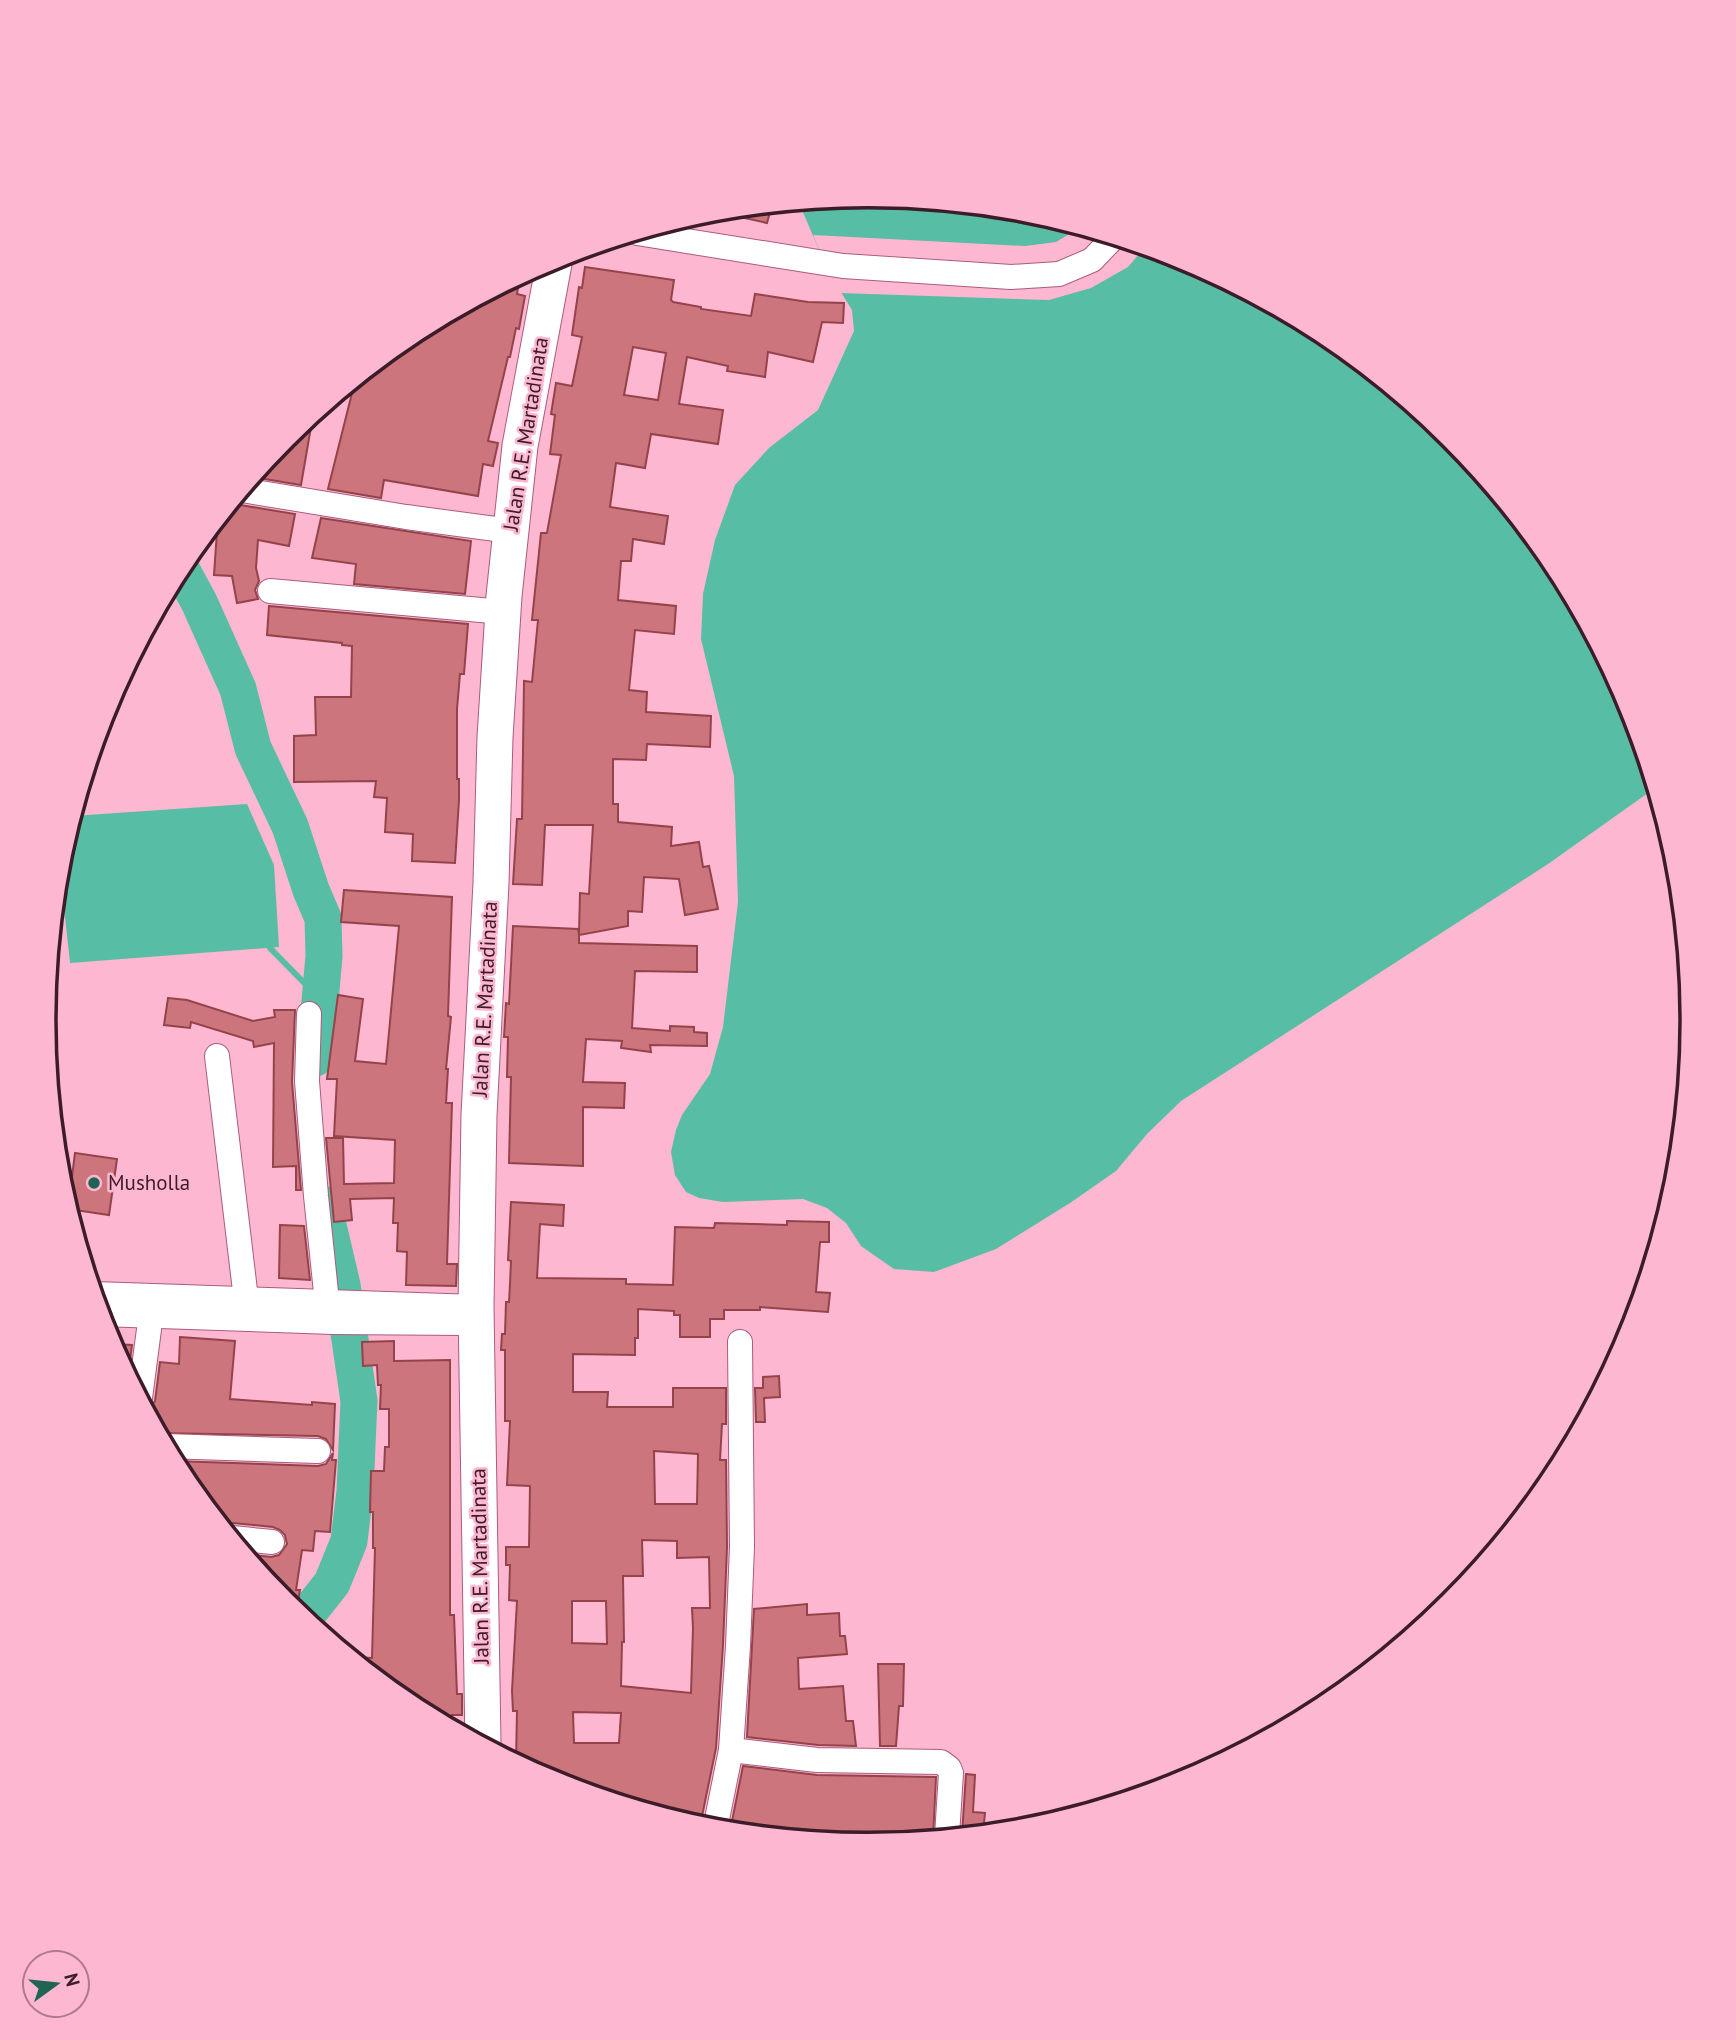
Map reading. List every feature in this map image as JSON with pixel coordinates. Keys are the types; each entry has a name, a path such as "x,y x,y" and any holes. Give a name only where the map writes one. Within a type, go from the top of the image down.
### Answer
{"highway":[{"name":"Jalan R.E. Martadinata","path":"483,1734 476,1315 479,1115 491,883 495,737 503,612 520,446 552,272"}],"street":[{"path":"657,236 843,266 1011,277 1059,274 1092,260 1107,244"},
{"path":"253,491 406,517 511,531"},
{"path":"270,591 503,612"},
{"path":"309,1014 307,1081 316,1196 331,1309"},
{"path":"217,1056 246,1299"},
{"path":"104,1294 246,1299 368,1313 476,1315"},
{"path":"112,1314 331,1309"},
{"path":"142,1382 150,1314"},
{"path":"717,1817 731,1750 738,1646 742,1547 740,1342"},
{"path":"178,1446 318,1451"},
{"path":"245,1539 272,1542"},
{"path":"731,1750 817,1759 941,1762 951,1773 948,1827"}],"shaded area":[{"path":"868,208 974,215 1078,236 1129,251 1227,292 1319,345 1362,376 1442,446 1512,526 1571,614 1596,661 1618,709 1647,794 1548,864 1181,1101 1147,1134 1116,1171 1070,1203 996,1249 934,1272 894,1269 861,1246 846,1223 827,1208 803,1199 723,1202 699,1198 686,1192 675,1175 671,1152 682,1115 710,1074 723,1027 738,902 734,776 701,639 703,594 715,540 735,485 769,448 818,410 854,331 852,310 829,273 803,211"},
{"path":"247,804 274,865 279,947 70,963 64,908 83,815"}],"pier":[{"path":"1069,234 1139,255 1128,267 1091,288 1049,300 840,293 813,235 1025,246 1056,242"}],"building":[{"path":"769,214 767,223 745,218"},
{"path":"585,267 674,280 673,302 751,316 755,294 808,302 844,303 843,323 822,322 813,362 768,352 765,377 727,371 728,366 687,357 679,404 723,410 718,444 651,434 645,468 616,463 610,507 668,516 664,544 633,539 631,561 621,561 618,600 676,606 674,634 635,630 629,690 647,692 646,712 711,716 710,747 647,744 646,760 613,759 613,804 618,804 618,822 672,827 671,846 699,842 703,867 709,866 718,909 685,915 679,879 644,877 642,912 628,911 628,926 579,935 579,943 697,946 697,972 635,971 632,1028 670,1031 670,1026 694,1027 694,1032 707,1033 707,1046 650,1045 651,1052 621,1048 622,1041 586,1039 583,1082 625,1083 624,1108 583,1107 583,1166 509,1163 511,1077 507,1077 508,1037 504,1037 506,1003 509,1004 513,926 578,929 579,934 580,893 589,894 593,825 545,825 542,885 513,884 517,819 522,819 524,681 532,682 538,620 532,620 541,533 547,533 561,455 550,454 555,415 551,414 556,383 572,386 582,337 572,335 579,287 582,288","holes":["633,347 666,353 658,400 624,395"]},
{"path":"518,288 517,294 525,296 519,329 516,328 488,441 498,443 493,466 483,464 478,496 384,480 381,498 328,489 352,395 417,345 462,317"},
{"path":"310,431 301,485 264,479"},
{"path":"241,505 295,514 289,546 258,540 256,568 259,581 255,590 258,599 237,603 232,576 214,575 217,536"},
{"path":"321,518 471,541 465,594 354,584 356,564 312,558"},
{"path":"269,606 468,624 464,674 460,674 457,709 459,800 455,863 412,861 413,834 385,832 387,798 374,797 376,781 294,782 294,736 316,735 315,697 351,697 352,646 267,635"},
{"path":"344,890 452,897 448,1016 451,1017 446,1069 446,1103 452,1103 447,1264 457,1264 456,1286 406,1285 407,1252 397,1251 398,1223 393,1223 394,1198 350,1199 352,1220 334,1222 326,1138 343,1138 344,1184 394,1183 395,1140 334,1136 337,1079 327,1079 338,995 363,999 355,1061 386,1064 399,926 341,922"},
{"path":"168,998 187,1000 253,1021 275,1017 274,1010 295,1010 292,1082 301,1190 296,1190 296,1166 273,1167 274,1043 254,1047 253,1041 191,1022 190,1028 164,1025"},
{"path":"75,1153 117,1159 109,1215 80,1211 72,1178"},
{"path":"511,1202 564,1205 563,1226 540,1224 537,1278 626,1279 626,1284 673,1285 675,1227 714,1228 715,1223 787,1225 787,1221 829,1222 829,1242 820,1242 816,1292 830,1293 828,1312 760,1307 760,1310 724,1310 724,1319 710,1319 710,1337 680,1337 680,1315 674,1315 674,1311 638,1309 635,1355 573,1354 573,1392 608,1392 607,1407 673,1407 673,1388 726,1388 726,1424 722,1424 720,1460 726,1460 727,1547 723,1645 716,1748 702,1814 607,1789 516,1751 517,1711 513,1711 512,1691 517,1601 509,1600 510,1565 506,1565 506,1547 529,1547 530,1486 507,1485 510,1421 505,1421 505,1350 501,1350 502,1334 505,1334 506,1302 509,1302 511,1261 508,1260","holes":["654,1451 698,1454 697,1504 655,1504","642,1540 677,1541 677,1558 709,1557 710,1608 692,1608 691,1693 621,1686 624,1642 623,1576 643,1576","572,1601 606,1601 607,1644 572,1643","573,1712 621,1713 619,1743 574,1743"]},
{"path":"280,1225 304,1226 310,1280 279,1278"},
{"path":"180,1337 235,1341 230,1399 335,1404 333,1450 326,1439 318,1436 169,1433 153,1403 160,1362 179,1364"},
{"path":"394,1341 394,1361 450,1360 450,1615 454,1615 457,1694 462,1694 462,1715 452,1717 366,1658 372,1658 375,1548 373,1512 370,1512 371,1471 384,1471 385,1447 389,1447 389,1409 380,1409 381,1385 378,1385 377,1365 363,1366 362,1342"},
{"path":"124,1345 132,1345 130,1358"},
{"path":"779,1376 780,1397 764,1398 765,1422 756,1422 755,1388 763,1388 763,1377"},
{"path":"333,1453 332,1460 336,1460 330,1532 315,1531 313,1551 302,1550 296,1590 300,1590 299,1598 259,1556 279,1555 287,1544 285,1535 273,1527 232,1523 187,1461 318,1466 326,1464"},
{"path":"807,1604 807,1615 839,1613 840,1636 845,1636 847,1654 798,1658 799,1689 843,1686 846,1721 853,1721 856,1746 818,1745 747,1737 754,1609"},
{"path":"878,1664 904,1664 903,1706 899,1706 896,1746 880,1746"},
{"path":"743,1766 817,1775 936,1777 933,1829 868,1832 815,1830 732,1820"},
{"path":"966,1774 975,1775 973,1812 985,1813 984,1823 963,1826"}],"waterway":[{"path":"187,579 238,689 253,748 290,826 323,918 324,956 315,1058"},
{"path":"270,948 320,999"},
{"path":"311,1610 332,1583 349,1541 355,1491 359,1401 342,1285 323,1204"}],"place":[{"name":"Musholla","path":"94,1183"}]}
